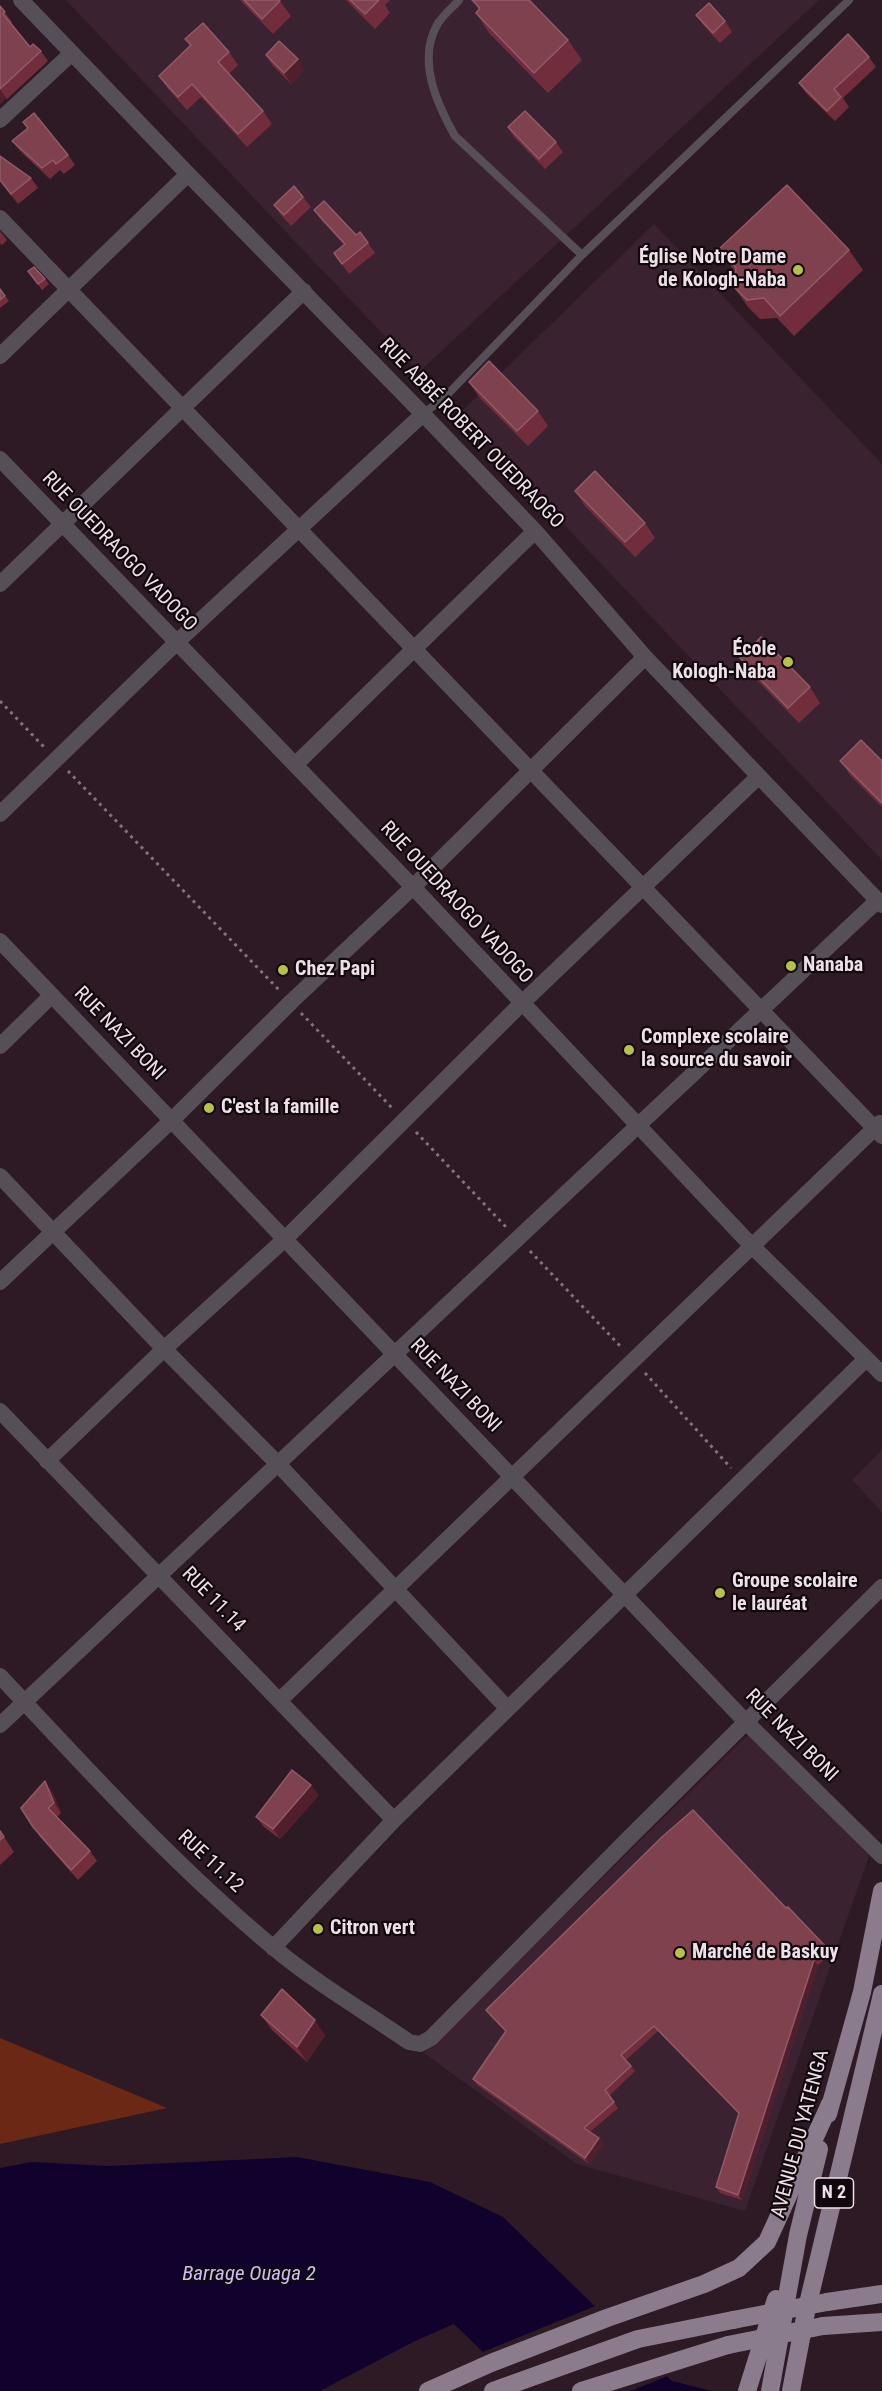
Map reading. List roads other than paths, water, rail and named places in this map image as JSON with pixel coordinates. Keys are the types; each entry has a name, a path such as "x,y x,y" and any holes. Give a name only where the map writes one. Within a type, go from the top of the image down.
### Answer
{"main road":[{"name":"AVENUE DU YATENGA","path":"770,2391 798,2235 830,2104 862,1992 882,1891"},
{"name":"N 2","path":"791,2391 809,2301 882,1994"},
{"path":"428,2391 491,2363 607,2318 704,2284 739,2268 767,2242 830,2104"},
{"path":"747,2391 798,2235"},
{"path":"493,2391 638,2339 827,2302 882,2294"},
{"path":"581,2391 728,2345 823,2326 882,2322"}],"street":[{"name":"RUE ABBÉ ROBERT OUEDRAOGO","path":"21,0 535,531 645,657 880,902"},
{"path":"0,120 72,53"},
{"path":"0,356 188,174"},
{"path":"0,218 643,889 879,1129 751,1245 280,1700"},
{"path":"0,584 304,291"},
{"path":"0,813 177,642 423,414"},
{"name":"RUE OUEDRAOGO VADOGO","path":"0,459 296,764 751,1245 882,1374"},
{"path":"296,764 535,531"},
{"path":"0,1282 172,1120 291,1002 413,887 645,657"},
{"path":"47,1461 164,1349 285,1239 521,1004 758,777"},
{"path":"0,1725 762,1009 880,902"},
{"name":"RUE NAZI BONI","path":"0,941 746,1722 882,1857"},
{"path":"0,1046 52,995"},
{"path":"0,1176 164,1349 278,1464 508,1709"},
{"path":"273,1948 394,1820 866,1359"},
{"name":"RUE 11.14","path":"0,1411 161,1575 394,1820"},
{"path":"746,1722 882,1587"},
{"name":"RUE 11.12","path":"0,1676 171,1856 273,1948 409,2042 420,2044 431,2038 746,1722"}],"lane":[{"path":"459,0 437,25 428,52 431,82 448,123 455,136 582,255"},
{"path":"423,414 445,397 582,255 849,0"}],"water":[{"name":"Barrage Ouaga 2","path":"297,2157 430,2182 503,2217 672,2381 712,2391 523,2391 454,2324 415,2341 320,2391 0,2391 0,2168 32,2162 109,2166"}],"place":[{"name":"Église Notre Dame de Kologh-Naba","path":"798,270"},
{"name":"École Kologh-Naba","path":"788,662"},
{"name":"Nanaba","path":"791,966"},
{"name":"Chez Papi","path":"283,970"},
{"name":"Complexe scolaire la source du savoir","path":"629,1050"},
{"name":"C'est la famille","path":"209,1108"},
{"name":"Groupe scolaire le lauréat","path":"720,1593"},
{"name":"Citron vert","path":"318,1929"},
{"name":"Marché de Baskuy","path":"680,1953"}]}
